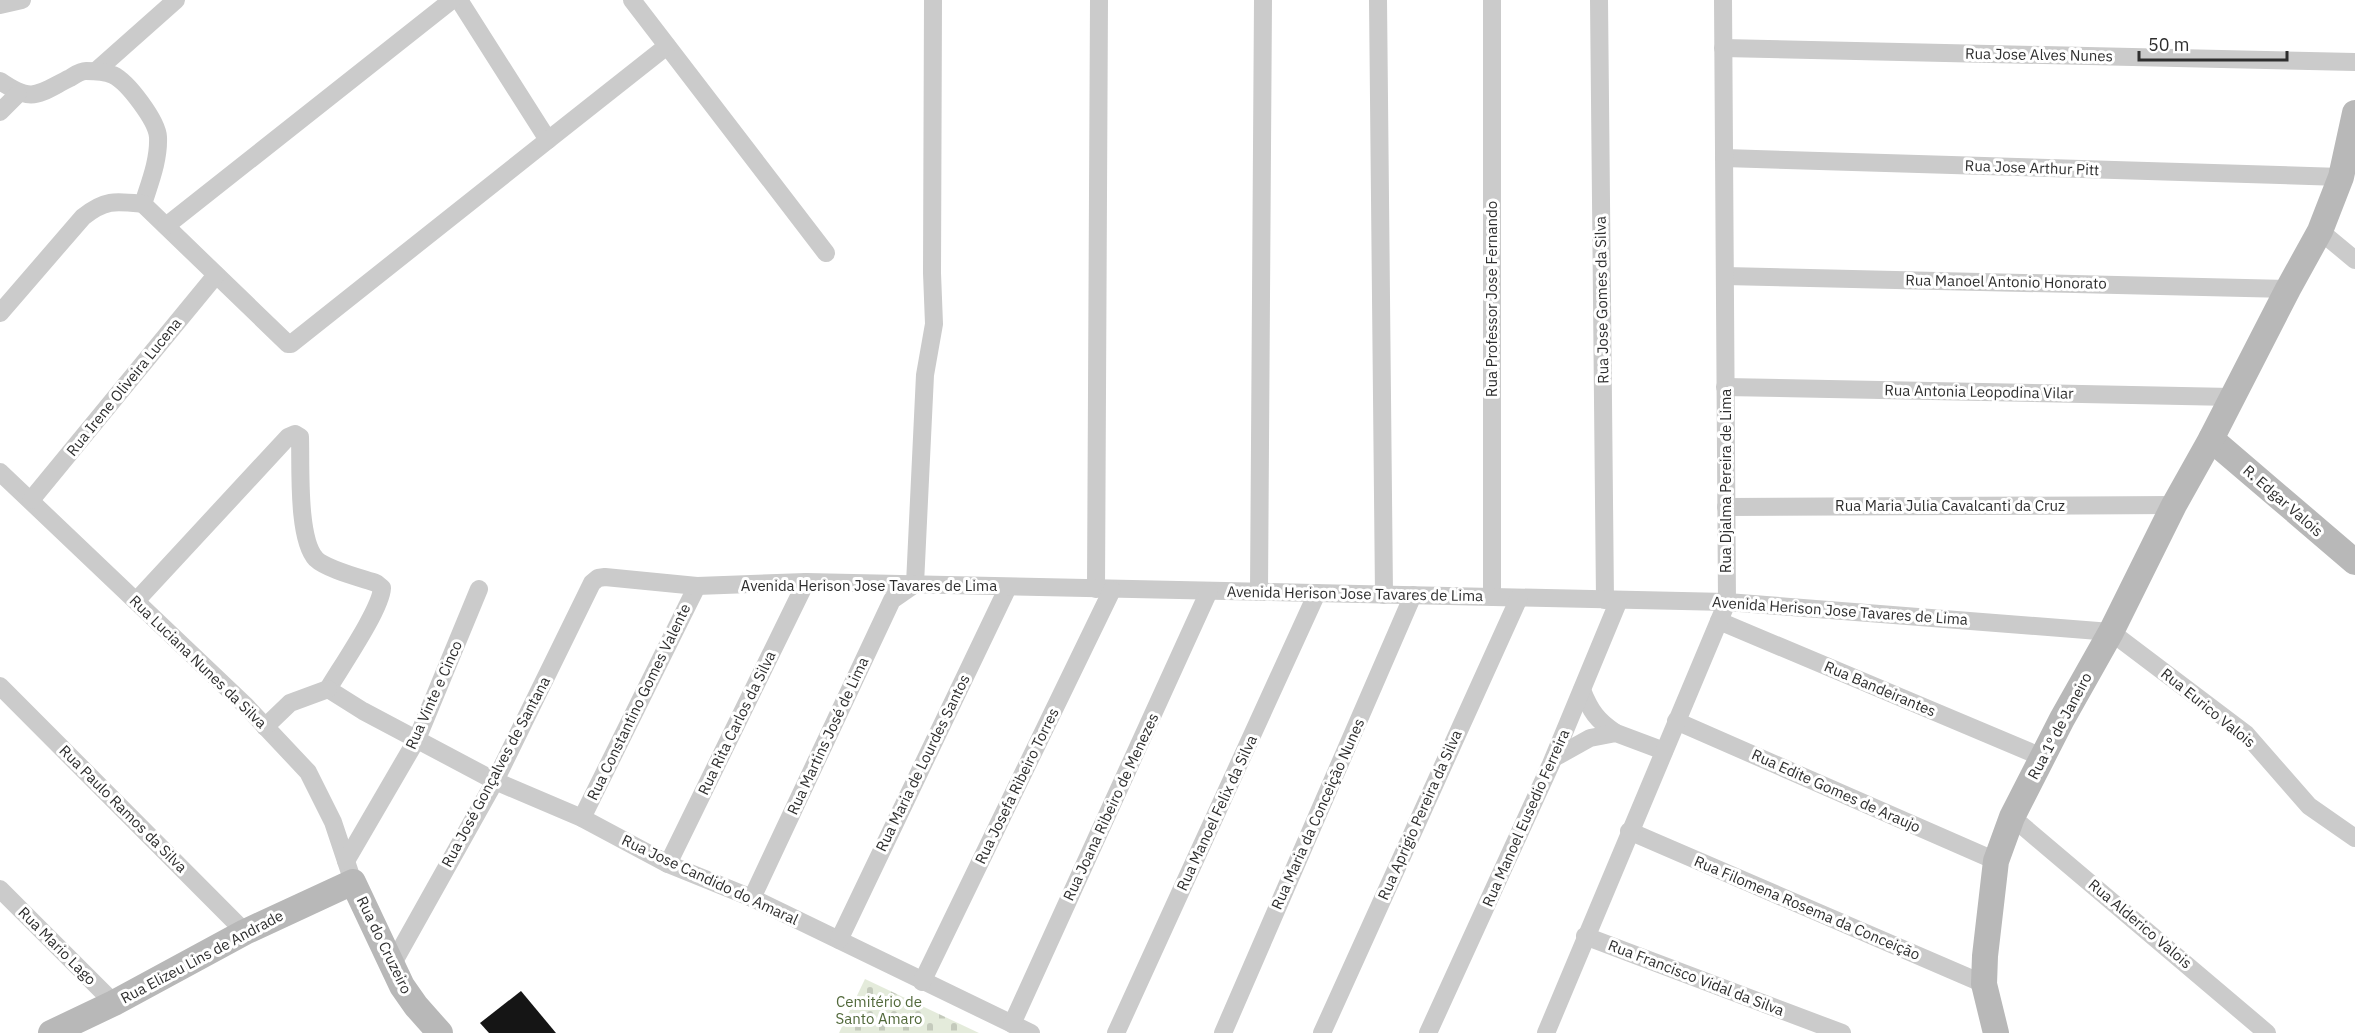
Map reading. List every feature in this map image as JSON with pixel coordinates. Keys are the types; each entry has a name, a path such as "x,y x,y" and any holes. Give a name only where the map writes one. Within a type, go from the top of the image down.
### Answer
{"main road":[{"name":"Rua 1º de Janeiro","path":"1996,1033 1984,984 1985,956 1996,861 2012,817 2320,231 2341,177 2355,113"},
{"name":"R. Edgar Valois","path":"2211,439 2355,562"},
{"name":"Rua Elizeu Lins de Andrade","path":"51,1033 114,1003 245,932 350,871"},
{"name":"Rua do Cruzeiro","path":"350,871 402,986 433,1031"}],"street":[{"path":"0,5 22,0"},
{"path":"96,71 176,0"},
{"path":"166,226 452,0"},
{"path":"459,0 548,140"},
{"path":"632,0 826,253"},
{"path":"915,584 925,375 934,324 932,273 933,0"},
{"path":"1099,0 1104,590"},
{"path":"1259,592 1263,0"},
{"path":"1378,0 1384,595"},
{"name":"Rua Professor Jose Fernando","path":"1492,0 1492,597"},
{"name":"Rua Jose Gomes da Silva","path":"1599,0 1612,600"},
{"name":"Rua Djalma Pereira de Lima","path":"1546,1033 1727,602 1723,0"},
{"path":"0,314 83,218 96,207 109,202 143,204 288,344 291,344 667,46"},
{"name":"Rua Jose Alves Nunes","path":"1723,48 2355,62"},
{"path":"0,81 18,94 37,95 83,71 96,71 114,75 130,88 153,122 158,134 157,154 143,204"},
{"path":"0,112 18,94"},
{"name":"Rua Jose Arthur Pitt","path":"1724,158 2341,177"},
{"path":"2320,231 2355,260"},
{"name":"Rua Irene Oliveira Lucena","path":"31,500 216,275"},
{"name":"Rua Manoel Antonio Honorato","path":"1725,276 2288,289"},
{"name":"Rua Antonia Leopodina Vilar","path":"1725,387 2232,397"},
{"path":"136,601 288,437 295,434 300,437 304,528 308,547 317,561 376,583 382,588 371,615 328,688 290,703 265,727"},
{"name":"Rua Luciana Nunes da Silva","path":"0,472 136,601 308,772 333,822 350,871"},
{"name":"Rua Maria Julia Cavalcanti da Cruz","path":"1726,507 2174,505"},
{"name":"Avenida Herison Jose Tavares de Lima","path":"598,578 697,586 806,582 1727,602 2111,632"},
{"name":"Rua José Gonçalves de Santana","path":"392,965 495,781 592,584 598,578"},
{"name":"Rua Rita Carlos da Silva","path":"668,864 806,582"},
{"name":"Rua Martins José de Lima","path":"752,898 892,600 915,584"},
{"name":"Rua Constantino Gomes Valente","path":"582,818 697,586"},
{"name":"Rua Maria de Lourdes Santos","path":"839,940 1008,587"},
{"name":"Rua Vinte e Cinco","path":"350,871 417,739 479,589"},
{"name":"Rua Josefa Ribeiro Torres","path":"922,982 1104,590"},
{"name":"Rua Joana Ribeiro de Menezes","path":"1012,1024 1209,591"},
{"name":"Rua Manoel Felix da Silva","path":"1116,1033 1317,593"},
{"name":"Rua Maria da Conceição Nunes","path":"1223,1033 1413,596"},
{"name":"Rua Aprigio Pereira da Silva","path":"1322,1033 1519,598"},
{"name":"Rua Manoel Eusedio Ferreira","path":"1428,1033 1554,758 1582,690 1612,600"},
{"name":"Rua Bandeirantes","path":"1719,621 2042,757"},
{"name":"Rua Eurico Valois","path":"2111,632 2246,734 2309,806 2355,837"},
{"name":"Rua Paulo Ramos da Silva","path":"0,686 245,932"},
{"name":"Rua Jose Candido do Amaral","path":"328,688 363,711 495,781 582,818 668,864 752,898 1031,1033"},
{"path":"1582,690 1591,711 1600,723 1616,733 1664,751"},
{"name":"Rua Edite Gomes de Araujo","path":"1676,721 1996,861"},
{"path":"1554,758 1590,738 1616,733"},
{"name":"Rua Alderico Valois","path":"2012,817 2267,1033"},
{"name":"Rua Filomena Rosema da Conceição","path":"1629,831 1984,984"},
{"name":"Rua Mario Lago","path":"0,889 114,1003"},
{"name":"Rua Francisco Vidal da Silva","path":"1585,936 1842,1033"}],"green space":[{"name":"Cemitério de Santo Amaro","path":"865,979 979,1033 839,1033"}],"building":[{"path":"521,991 556,1033 489,1033 480,1023"}]}
